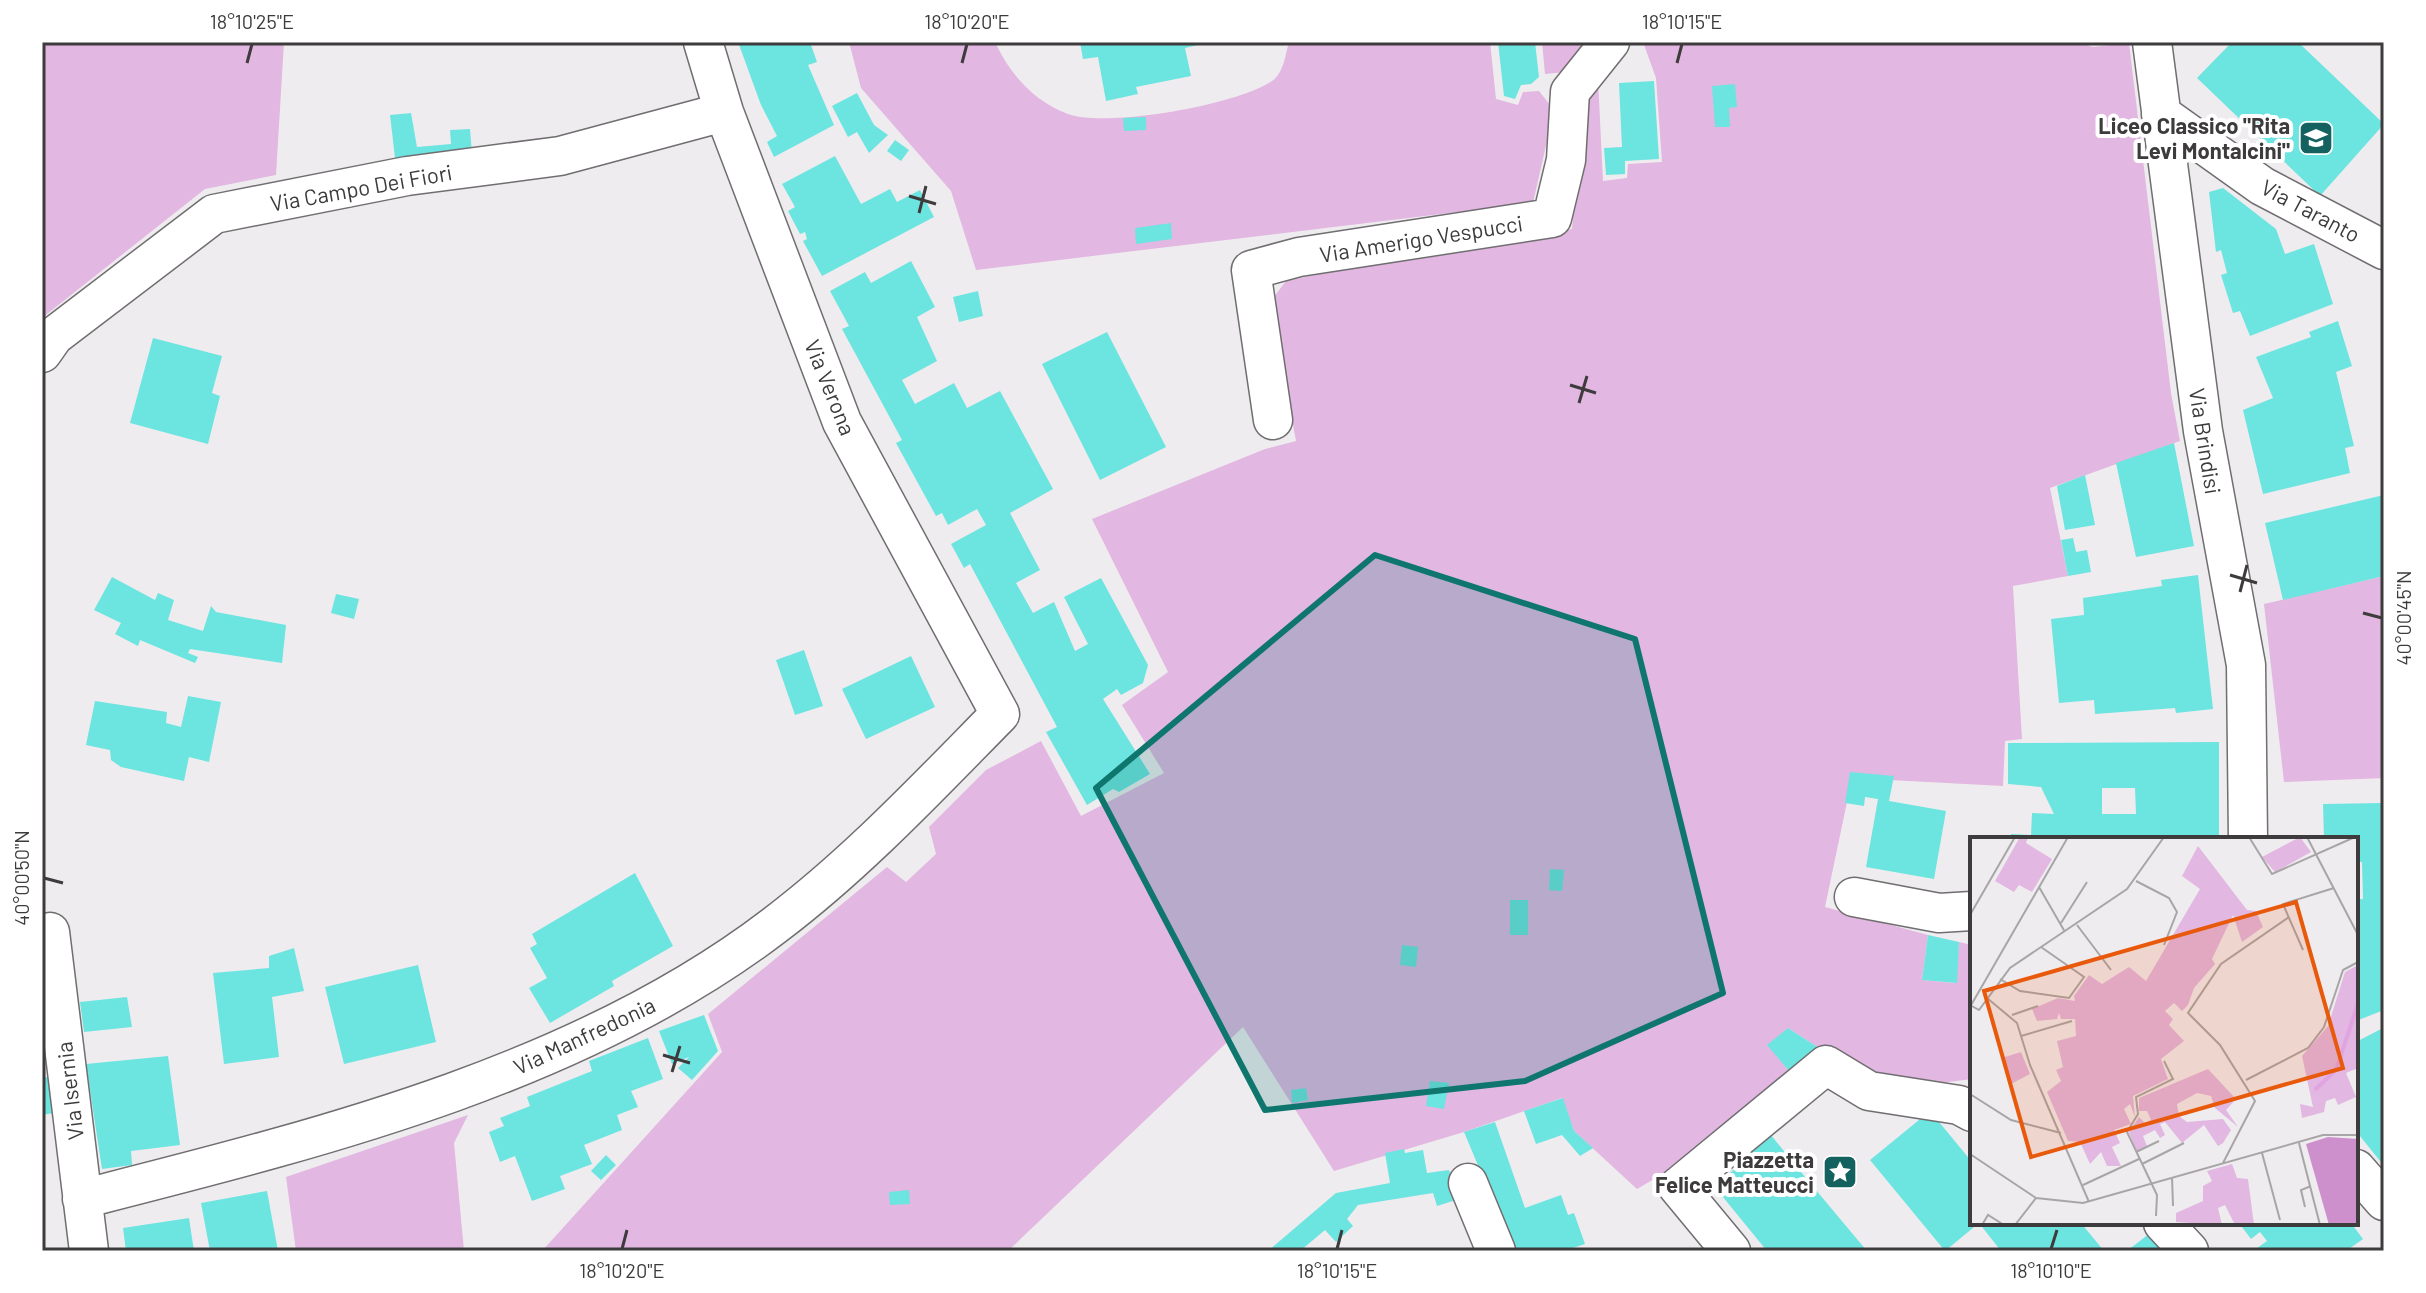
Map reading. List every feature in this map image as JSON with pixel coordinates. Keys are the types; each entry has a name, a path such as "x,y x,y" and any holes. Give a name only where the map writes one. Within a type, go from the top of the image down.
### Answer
{"street":[{"name":"Via Verona","path":"703,42 724,112 842,422 1000,714"},
{"name":"Via Amerigo Vespucci","path":"1273,420 1251,270 1299,257 1552,218 1566,160 1570,92 1610,42"},
{"name":"Via Brindisi","path":"2152,42 2203,431 2246,665 2248,837"},
{"name":"Via Campo Dei Fiori","path":"42,353 54,336 214,214 407,176 560,156 724,112"},
{"name":"Via Taranto","path":"2161,114 2262,186 2384,250"},
{"name":"Via Manfredonia","path":"82,1199 286,1147 494,1078 668,996 775,925 886,829 1000,714"},
{"path":"1854,897 1939,913 1970,911"},
{"name":"Via Isernia","path":"50,932 89,1251"},
{"path":"1731,1251 1678,1187 1826,1065 1869,1091 1959,1105 1970,1111"},
{"path":"2358,1171 2384,1201"},
{"path":"1468,1183 1496,1251"},
{"path":"2165,1225 2189,1251"}],"highlighted area":[{"path":"1375,555 1635,639 1723,993 1525,1081 1265,1110 1096,788"}],"shaded area":[{"path":"42,42 284,42 276,175 205,189 42,318"},
{"path":"849,42 995,42 1015,75 1044,102 1068,114 1111,118 1172,112 1255,90 1272,81 1279,73 1289,42 1490,42 1496,99 1518,105 1523,92 1539,91 1554,110 1533,203 976,270 951,191 861,88"},
{"path":"1542,42 1591,42 1566,72 1545,74"},
{"path":"1643,42 2077,42 2093,47 2129,43 2171,393 2180,441 2050,488 2068,576 2013,586 2022,739 2005,741 2003,786 1852,778 1825,907 1928,935 1922,980 1956,983 1959,942 1970,945 1970,1079 1908,1087 1819,1048 1788,1028 1768,1045 1790,1072 1685,1161 1637,1189 1574,1131 1562,1098 1464,1132 1334,1171 1243,1027 1008,1251 542,1251 722,1052 708,1014 887,867 906,882 936,854 929,827 986,770 1041,741 1081,816 1164,773 1122,705 1168,672 1092,519 1265,449 1296,441 1270,302 1286,281 1438,249 1572,229 1582,110 1598,79 1603,181 1627,178 1628,164 1662,162 1656,78"},
{"path":"2384,576 2384,778 2284,782 2264,604"},
{"path":"468,1115 454,1143 464,1251 296,1251 286,1177"}],"building":[{"path":"738,42 810,42 817,62 808,65 834,125 774,157 767,142 777,136 761,105"},
{"path":"1080,42 1207,43 1185,48 1191,76 1136,87 1138,94 1106,101 1098,57 1083,59"},
{"path":"1498,42 1535,42 1539,77 1531,84 1521,85 1515,99 1504,96"},
{"name":"Liceo Classico \"Rita Levi Montalcini\"","path":"2232,42 2298,42 2384,124 2320,196 2197,78"},
{"path":"1654,81 1659,159 1625,161 1625,174 1606,175 1604,148 1622,147 1619,83"},
{"path":"1735,84 1737,107 1729,108 1730,127 1715,127 1712,86"},
{"path":"857,93 874,125 888,135 869,153 857,132 848,137 832,106"},
{"path":"411,113 417,147 451,144 450,130 470,129 472,154 396,166 390,115"},
{"path":"1146,117 1146,130 1124,131 1123,118"},
{"path":"895,140 909,150 901,161 887,151"},
{"path":"835,156 861,204 890,189 897,202 920,190 934,217 822,276 803,241 807,239 805,232 800,234 788,211 795,207 782,184"},
{"path":"2223,188 2276,229 2285,254 2314,244 2333,304 2250,336 2240,311 2233,313 2221,275 2227,273 2221,250 2216,252 2209,192"},
{"path":"1171,223 1172,239 1136,244 1135,228"},
{"path":"911,261 935,307 917,317 937,361 902,380 915,404 954,383 967,408 1000,391 1053,489 1010,513 1040,570 1016,583 1033,613 1054,602 1075,651 1088,644 1064,597 1101,578 1148,665 1143,683 1121,695 1117,689 1103,699 1150,774 1119,792 1113,789 1087,805 1046,732 1057,727 970,564 964,568 951,544 986,525 977,509 948,525 942,513 936,516 896,443 902,440 842,329 849,326 830,291 865,272 871,283"},
{"path":"978,291 983,316 959,322 953,297"},
{"path":"2338,321 2352,366 2336,372 2354,446 2345,448 2350,473 2263,494 2243,410 2273,398 2256,357 2311,337 2309,332"},
{"path":"1107,332 1166,447 1100,480 1042,364"},
{"path":"153,338 222,356 212,393 220,396 208,444 130,423"},
{"path":"2174,443 2194,546 2136,557 2116,463"},
{"path":"2085,475 2095,525 2065,530 2057,486"},
{"path":"2384,495 2384,576 2283,600 2265,523"},
{"path":"2073,538 2076,552 2087,550 2091,572 2068,576 2061,540"},
{"path":"2198,575 2213,709 2176,713 2175,708 2095,714 2094,700 2059,703 2051,619 2084,615 2083,598 2162,586 2161,580"},
{"path":"112,577 155,600 158,593 174,600 168,620 203,631 211,606 216,612 286,625 282,663 190,649 188,653 198,657 195,663 140,640 138,646 115,634 121,623 94,610"},
{"path":"336,594 359,599 354,619 331,613"},
{"path":"804,650 823,706 795,715 776,660"},
{"path":"911,656 935,707 866,739 842,689"},
{"path":"188,696 221,702 209,762 189,757 184,781 121,767 111,760 110,750 86,745 95,701 167,712 166,723 181,727"},
{"path":"2219,742 2219,837 2011,837 2011,834 2031,835 2032,813 2054,814 2041,787 2008,784 2008,743","holes":["2102,788 2135,788 2136,814 2102,814"]},
{"path":"1850,772 1894,776 1889,801 1946,811 1934,879 1866,867 1878,799 1865,797 1864,806 1845,803"},
{"path":"2384,803 2384,1010 2358,1020 2358,899 2363,899 2358,837 2324,837 2323,804"},
{"path":"1550,869 1564,870 1562,891 1549,890"},
{"path":"635,873 673,946 612,981 614,986 550,1023 529,988 547,978 530,948 537,944 532,934"},
{"path":"1510,900 1528,900 1528,935 1510,935"},
{"path":"1928,935 1959,942 1957,983 1922,980"},
{"path":"1402,945 1418,947 1416,967 1400,965"},
{"path":"294,948 304,991 272,997 279,1057 224,1064 213,973 269,968 269,956"},
{"path":"418,965 436,1042 344,1064 325,987"},
{"path":"127,997 132,1027 84,1032 80,1002"},
{"path":"704,1015 718,1051 692,1080 678,1068 689,1057 672,1064 659,1031"},
{"path":"1788,1028 1819,1048 1790,1072 1767,1045"},
{"path":"2381,1029 2384,1032 2384,1166 2358,1134 2358,1041"},
{"path":"648,1038 663,1079 631,1091 638,1107 617,1115 622,1130 584,1145 592,1164 560,1176 565,1189 532,1201 515,1156 500,1162 489,1132 504,1126 500,1118 530,1106 527,1097 592,1071 589,1061"},
{"path":"168,1056 180,1145 131,1151 132,1165 102,1169 86,1064"},
{"path":"48,1077 54,1113 42,1115 42,1078"},
{"path":"1430,1081 1449,1083 1444,1109 1426,1106"},
{"path":"1306,1088 1308,1100 1292,1103 1291,1090"},
{"path":"1563,1098 1574,1131 1593,1148 1580,1156 1562,1135 1536,1144 1524,1111"},
{"path":"1930,1111 1970,1160 1970,1225 1977,1225 1945,1251 1870,1160"},
{"path":"1495,1122 1525,1208 1561,1195 1568,1215 1574,1213 1585,1244 1564,1251 1514,1251 1464,1132"},
{"path":"1766,1129 1867,1251 1767,1251 1714,1186 1736,1168 1730,1159"},
{"path":"1404,1149 1405,1153 1423,1150 1427,1173 1449,1170 1459,1199 1437,1206 1433,1193 1358,1205 1347,1219 1353,1226 1336,1242 1325,1230 1300,1251 1268,1251 1336,1193 1390,1183 1385,1153"},
{"path":"606,1155 616,1165 601,1180 591,1171"},
{"path":"909,1190 910,1204 890,1205 889,1192"},
{"path":"267,1191 278,1251 210,1251 201,1203"},
{"path":"189,1218 194,1251 126,1251 123,1228"},
{"path":"1981,1225 2083,1225 2104,1251 2001,1251"},
{"path":"2240,1225 2352,1225 2363,1239 2346,1251 2253,1251 2267,1241 2260,1232 2251,1239"},
{"path":"2150,1233 2165,1251 2127,1251"}],"place":[{"name":"Liceo Classico \"Rita Levi Montalcini\"","path":"2316,138"},
{"name":"Piazzetta Felice Matteucci","path":"1840,1172"}]}
